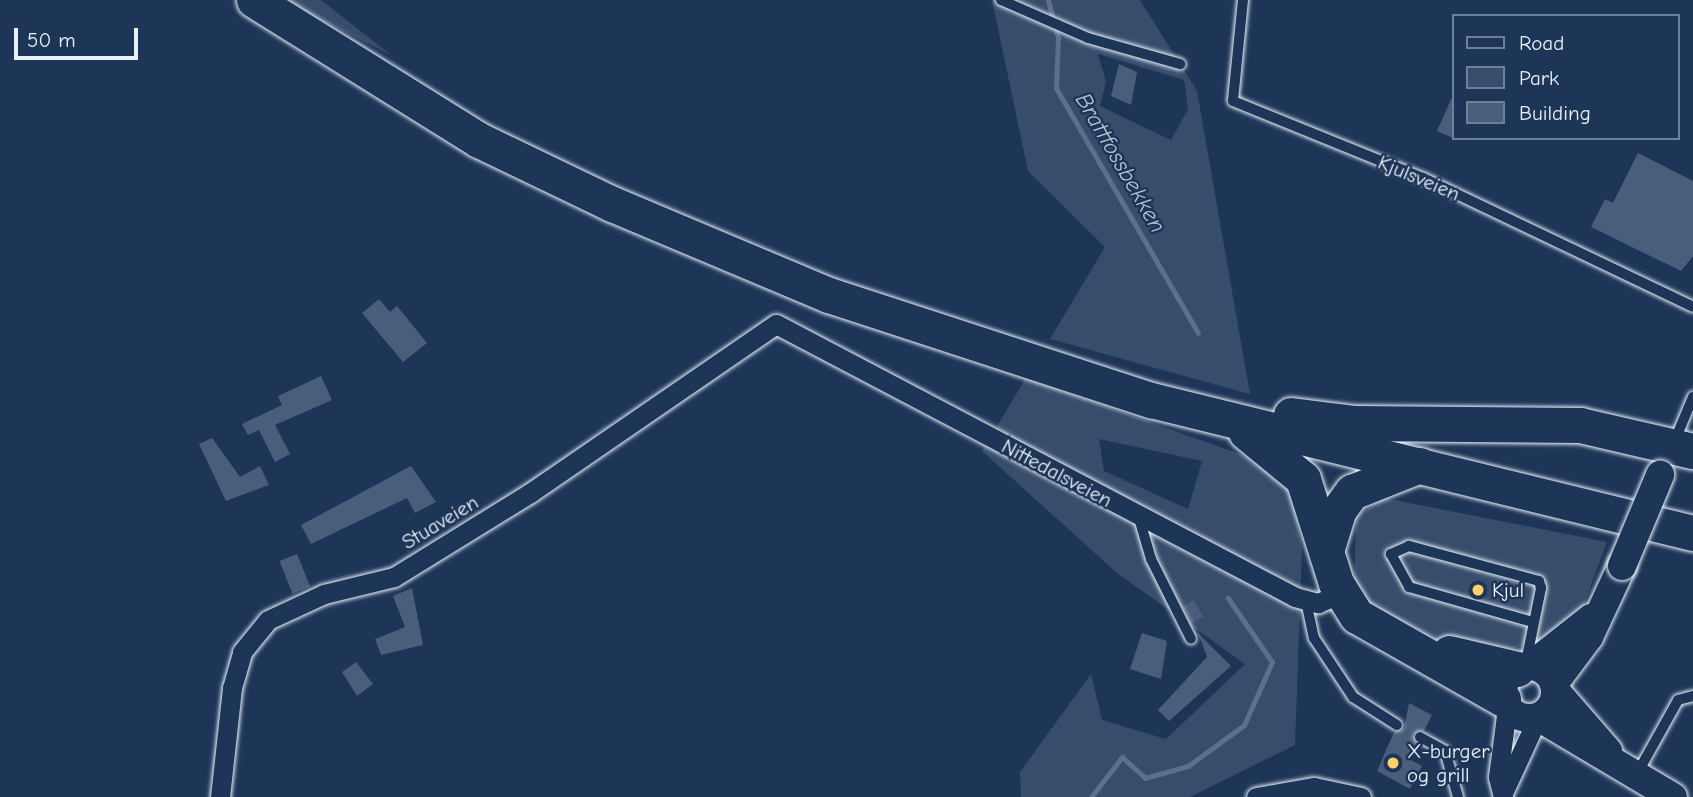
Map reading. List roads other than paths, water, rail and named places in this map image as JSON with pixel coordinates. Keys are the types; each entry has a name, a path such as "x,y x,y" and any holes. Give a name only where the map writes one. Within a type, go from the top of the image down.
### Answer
{"highway":[{"path":"254,0 428,111 612,204 872,311 1151,400 1693,533"},
{"path":"1151,400 1354,423 1580,425 1683,447"},
{"path":"1225,419 1280,454 1303,479 1341,593 1370,626 1418,652 1517,681"},
{"path":"1327,548 1338,511 1352,492 1420,465"}],"main road":[{"path":"1538,717 1553,703 1554,687 1599,612 1622,566 1660,475 1683,447"},
{"path":"1517,681 1599,612"},
{"path":"1517,681 1554,687 1611,756"},
{"path":"1517,681 1520,717 1538,717 1611,756 1673,797"}],"street":[{"name":"Nittedalsveien","path":"776,324 1139,517 1306,601"},
{"name":"Stuaveien","path":"220,797 238,664 268,620 324,594 394,577 530,494 776,324"},
{"path":"1306,601 1318,603 1341,593"},
{"path":"1499,796 1498,777 1517,681"},
{"path":"1499,796 1538,717"},
{"path":"1256,797 1314,787 1361,797"}],"lane":[{"path":"1001,0 1088,38 1180,64"},
{"name":"Kjulsveien","path":"1243,0 1231,74 1233,101 1423,178 1693,307"},
{"path":"1683,447 1693,397"},
{"path":"1139,517 1151,559 1191,639"},
{"path":"1517,681 1533,622 1541,588 1533,577 1409,546 1391,554 1409,587 1533,622"},
{"path":"1306,601 1314,638 1353,697 1397,726"},
{"path":"1636,774 1678,700 1693,696"},
{"path":"1420,737 1445,751 1458,797"}],"waterway":[{"name":"Brattfossbekken","path":"1048,0 1058,37 1056,88 1198,333"},
{"name":"Brattfossbekken","path":"1091,797 1122,757 1145,778 1188,766 1244,725 1272,662 1228,598"}],"place":[{"name":"Kjul","path":"1478,590"},
{"name":"X-burger og grill","path":"1393,763"}]}
